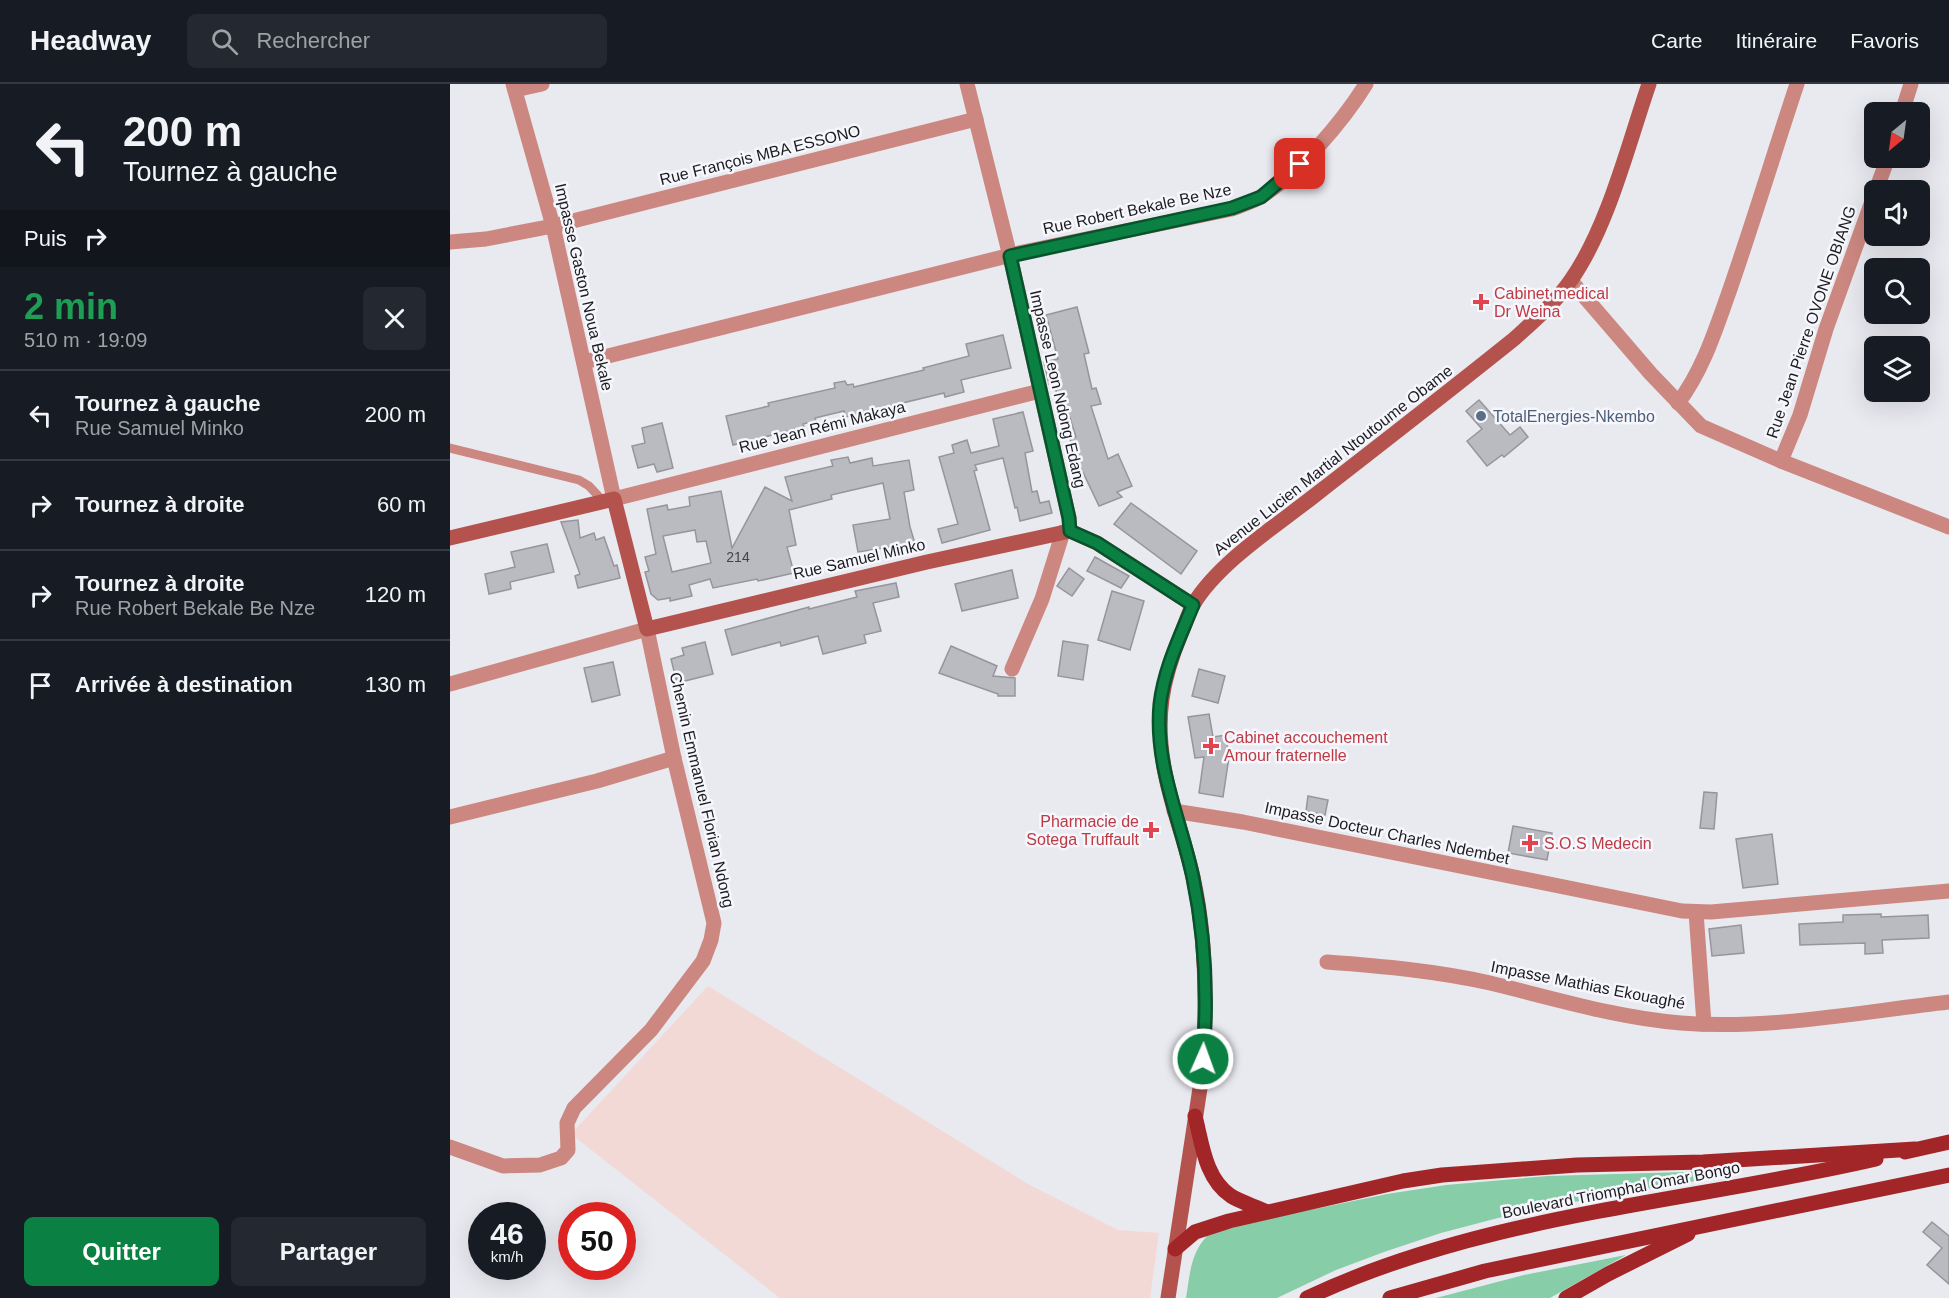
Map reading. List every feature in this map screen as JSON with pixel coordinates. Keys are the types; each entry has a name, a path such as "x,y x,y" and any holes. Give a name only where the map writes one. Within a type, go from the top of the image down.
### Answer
{"main road":[{"name":"Avenue Lucien Martial Ntoutoume Obame","path":"1168,1298 1202,1075 1204,1043 1202,949 1193,877 1174,811 1161,741 1160,706 1171,657 1193,605 1233,561 1514,339 1539,317 1571,281 1593,243 1609,203 1649,84"},
{"path":"450,538 608,500 647,629"},
{"path":"1066,531 1097,543 1193,605"},
{"name":"Rue Samuel Minko","path":"647,629 916,564 1066,531"},
{"path":"1195,1116 1209,1169 1216,1182 1231,1196 1265,1211"},
{"name":"Boulevard Triomphal Omar Bongo","path":"1307,1298 1393,1262 1449,1245 1532,1225 1867,1161 1949,1142"},
{"path":"1175,1249 1191,1235 1206,1227 1265,1211 1403,1181 1475,1172 1576,1165 1738,1161 1915,1149"},
{"path":"1390,1298 1485,1271 1949,1175"},
{"path":"1566,1298 1608,1274 1707,1225"}],"street":[{"path":"514,87 542,84"},
{"name":"Impasse Leon Ndong Edang","path":"967,84 1010,256 1069,518 1066,531"},
{"name":"Rue Robert Bekale Be Nze","path":"584,362 1010,256 1232,208 1261,197 1287,177 1337,124 1366,84"},
{"path":"1678,403 1702,364 1712,338 1754,220 1797,84"},
{"path":"1905,102 1911,84"},
{"name":"Impasse Gaston Noua Bekale","path":"514,87 553,226 584,362 608,500"},
{"name":"Rue François MBA ESSONO","path":"450,242 486,239 553,226 976,119"},
{"name":"Rue Jean Pierre OVONE OBIANG","path":"1781,461 1800,415 1826,329 1864,225"},
{"path":"1571,281 1701,426 1781,461 1949,526"},
{"name":"Rue Jean Rémi Makaya","path":"608,500 1040,391"},
{"path":"1012,669 1042,599 1066,531"},
{"path":"450,684 647,629"},
{"name":"Chemin Emmanuel Florian Ndong","path":"450,1147 503,1166 540,1165 561,1158 568,1150 567,1123 574,1108 651,1030 703,960 711,940 714,923 674,758 647,629"},
{"path":"450,818 597,781 674,758"},
{"name":"Impasse Docteur Charles Ndembet","path":"1174,811 1243,822 1661,907 1696,912 1949,891"},
{"path":"1696,912 1704,1024"},
{"name":"Impasse Mathias Ekouaghé","path":"1327,963 1369,965 1487,982 1637,1016 1682,1023 1765,1023 1949,1002"}],"lane":[{"path":"450,448 579,480 608,500"}],"shaded area":[{"path":"708,986 1028,1184 1118,1230 1159,1233 1150,1298 780,1298 571,1134"}],"green space":[{"path":"1733,1167 1735,1175 1613,1194 1498,1218 1441,1233 1336,1270 1277,1298 1186,1298 1194,1257 1208,1235 1252,1222 1387,1194 1446,1185 1548,1176 1684,1172"},
{"path":"1626,1255 1550,1298 1436,1298 1524,1275"}],"building":[{"path":"1077,307 1089,353 1084,354 1092,389 1096,388 1101,404 1091,406 1108,459 1118,454 1132,486 1117,492 1122,497 1099,506 1079,466 1070,439 1076,437 1068,412 1062,414 1054,383 1049,384 1044,362 1058,359 1046,315"},
{"path":"1003,335 1011,368 961,380 964,392 945,397 944,393 845,417 844,411 815,418 816,421 803,424 804,427 733,445 726,416 769,406 768,403 835,388 834,383 845,381 847,385 853,384 854,387 924,370 923,368 969,356 966,344"},
{"path":"1479,400 1510,435 1520,427 1528,437 1504,457 1502,455 1487,466 1467,441 1482,429 1466,411"},
{"path":"1023,412 1033,451 1025,453 1032,492 1037,491 1040,503 1049,501 1052,513 1020,521 1003,458 975,465 977,470 974,471 990,530 942,543 938,529 958,524 939,457 954,453 952,445 967,440 971,453 999,446 993,419"},
{"path":"662,423 673,468 657,472 654,464 638,468 632,446 645,443 642,428"},
{"path":"848,457 850,463 872,458 873,466 909,460 914,490 904,492 910,527 917,550 899,555 896,546 858,552 853,525 890,519 883,483 831,495 832,499 789,510 796,545 787,547 794,573 713,588 710,579 689,585 692,596 670,601 670,598 658,600 651,594 645,572 649,571 645,557 656,554 647,509 667,505 668,510 690,506 689,497 721,491 732,548 765,487 792,501 785,477 833,466 831,460","holes":["695,530 697,542 706,541 711,563 672,572 663,536"]},
{"path":"1131,503 1197,551 1181,574 1114,524"},
{"path":"578,520 580,538 594,533 596,540 604,537 614,566 617,565 620,578 578,588 575,576 580,574 561,522"},
{"path":"547,544 554,572 510,582 511,589 489,594 485,574 515,567 511,552"},
{"path":"1095,557 1129,576 1121,588 1087,571"},
{"path":"1069,568 1084,579 1072,596 1057,586"},
{"path":"1012,570 1018,598 962,611 955,584"},
{"path":"896,583 899,597 873,603 881,631 864,635 866,643 823,654 818,636 781,646 780,642 732,655 725,630 809,607 809,609 857,597 855,591"},
{"path":"1112,591 1144,601 1130,650 1098,640"},
{"path":"1063,641 1088,645 1083,680 1058,676"},
{"path":"705,642 713,674 677,683 671,659 684,655 682,648"},
{"path":"951,646 997,666 993,676 1015,678 1015,696 998,696 998,694 939,673"},
{"path":"613,662 620,695 592,702 584,668"},
{"path":"1199,669 1225,676 1218,703 1192,696"},
{"path":"1209,714 1213,737 1226,735 1229,757 1223,797 1199,793 1204,757 1195,758 1188,717"},
{"path":"1704,792 1717,793 1714,829 1700,828"},
{"path":"1308,796 1328,800 1325,815 1306,811"},
{"name":"S.O.S Medecin","path":"1513,826 1552,833 1547,860 1508,853"},
{"path":"1772,834 1778,884 1743,888 1736,839"},
{"path":"1881,914 1881,917 1928,915 1929,938 1882,940 1883,953 1865,954 1865,943 1800,945 1799,924 1843,922 1843,915"},
{"path":"1741,925 1744,953 1712,956 1709,929"},
{"path":"1932,1222 1949,1236 1949,1284 1927,1265 1942,1248 1923,1232"}],"place":[{"name":"Cabinet medical Dr Weina","path":"1481,302"},
{"name":"TotalEnergies-Nkembo","path":"1481,416"},
{"name":"Cabinet accouchement Amour fraternelle","path":"1211,746"},
{"name":"Pharmacie de Sotega Truffault","path":"1151,830"},
{"name":"S.O.S Medecin","path":"1530,843"}],"route":[{"path":"1203,1059 1204,997 1198,911 1193,877 1164,766 1160,720 1165,676 1193,605 1097,543 1070,531 1010,256 1232,208 1261,197 1300,164"}]}
